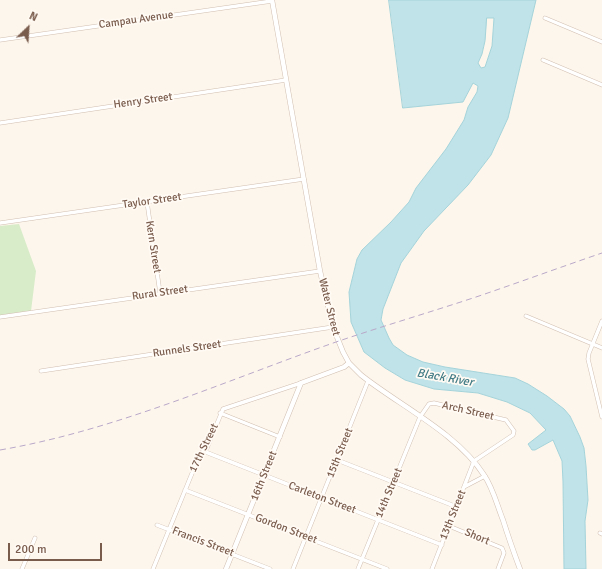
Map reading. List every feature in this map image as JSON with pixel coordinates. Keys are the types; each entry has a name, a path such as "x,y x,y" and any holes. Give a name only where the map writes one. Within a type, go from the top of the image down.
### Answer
{"street":[{"name":"Campau Avenue","path":"0,40 272,0"},
{"name":"Water Street","path":"272,0 320,271 333,327 343,352 349,363 368,381 460,446 474,461 485,476 492,490 520,569"},
{"path":"545,18 602,42"},
{"path":"543,60 602,85"},
{"name":"Henry Street","path":"0,123 286,80"},
{"name":"Taylor Street","path":"0,223 304,179"},
{"name":"Kern Street","path":"147,202 160,293"},
{"name":"Rural Street","path":"0,317 320,271"},
{"path":"526,316 602,348"},
{"path":"602,321 592,344 588,359 602,417"},
{"name":"Runnels Street","path":"41,371 333,327"},
{"name":"17th Street","path":"153,569 199,457 207,448 220,413 225,408 344,368 349,363"},
{"name":"15th Street","path":"292,569 368,381"},
{"name":"16th Street","path":"226,569 301,383"},
{"name":"Arch Street","path":"420,417 431,403 507,421 514,431 512,436 474,461"},
{"path":"220,413 280,436"},
{"name":"14th Street","path":"358,569 420,417"},
{"name":"Carleton Street","path":"203,451 442,545"},
{"path":"337,460 457,507"},
{"name":"13th Street","path":"432,569 474,461"},
{"path":"464,487 485,476"},
{"name":"Gordon Street","path":"185,490 387,569"},
{"name":"Francis Street","path":"157,525 270,569"},
{"name":"Short","path":"449,526 502,548 503,556 498,569"},
{"path":"22,569 35,538"}],"green space":[{"path":"19,224 36,271 31,311 0,316 0,226"}],"water":[{"name":"Black River","path":"389,0 536,0 508,118 491,155 468,185 424,231 401,263 383,309 381,320 393,345 407,355 423,362 445,367 515,378 547,396 564,409 570,416 584,448 586,466 588,500 585,521 586,569 564,569 562,461 553,440 535,450 532,450 528,444 546,430 530,413 507,402 478,393 434,389 405,380 385,368 364,352 351,322 349,292 357,259 362,250 409,202 416,188 446,149 464,120 468,107 477,92 478,86 473,83 463,102 403,108","holes":["487,18 494,18 492,46 485,67 481,68 478,63 485,41"]}],"railway":[{"path":"0,450 86,430 128,417 336,342 479,296 602,253"}]}
